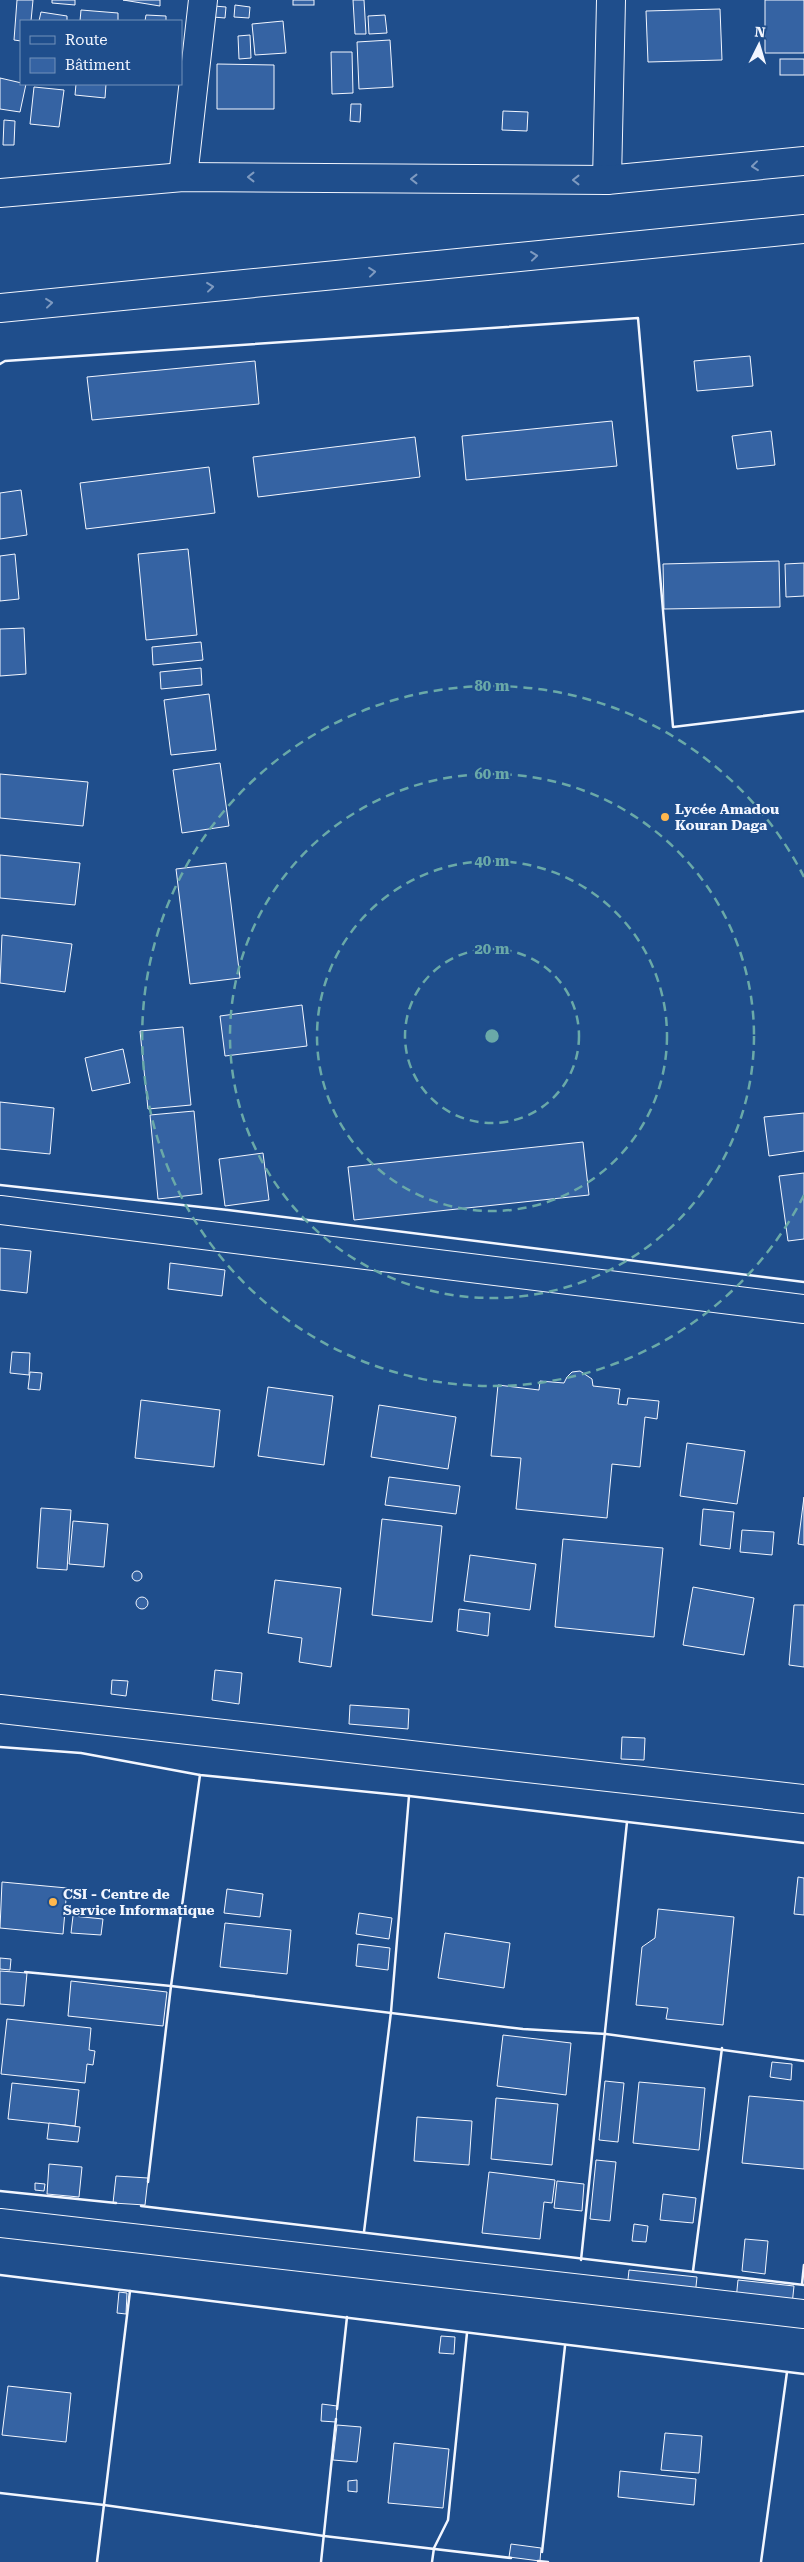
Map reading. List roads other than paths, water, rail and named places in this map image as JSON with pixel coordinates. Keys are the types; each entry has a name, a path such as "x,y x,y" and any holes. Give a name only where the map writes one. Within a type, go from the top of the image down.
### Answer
{"street":[{"path":"183,177 203,0"},
{"path":"607,180 611,0"},
{"path":"0,193 183,177 607,180 804,161"},
{"path":"0,308 804,229"},
{"path":"0,1210 804,1309"},
{"path":"0,1709 804,1798"},
{"path":"0,2223 804,2314"}],"place":[{"name":"Lycée Amadou Kouran Daga","path":"665,817"},
{"name":"CSI - Centre de Service Informatique","path":"53,1902"}]}
